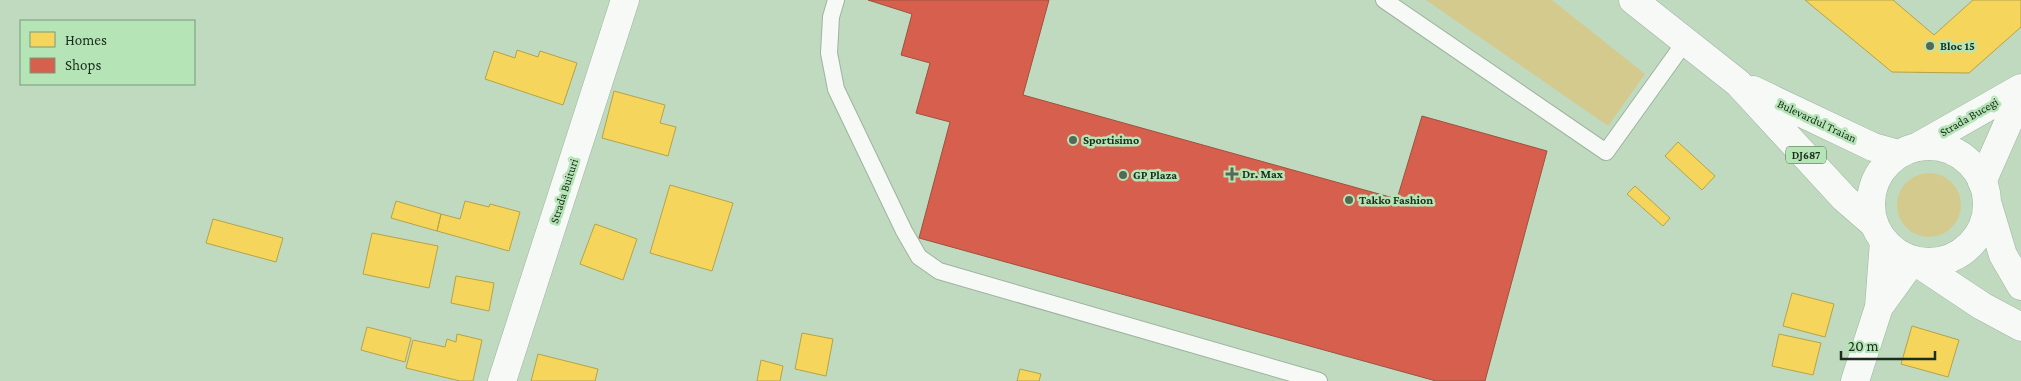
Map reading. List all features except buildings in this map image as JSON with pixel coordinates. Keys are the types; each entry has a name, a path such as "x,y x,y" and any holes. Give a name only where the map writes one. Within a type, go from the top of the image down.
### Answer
{"main road":[{"name":"Strada Buituri","path":"502,381 625,0"},
{"name":"Bulevardul Traian","path":"1633,0 1738,83 1897,253 1913,260 1982,306 2021,328"},
{"name":"Bulevardul Traian","path":"1738,83 1873,148 1907,151 1937,146 1956,152 1972,165 1984,192 2003,255 2021,286"},
{"name":"Strada Bucegi","path":"1907,151 2021,88"},
{"name":"Strada Bucegi","path":"1984,192 2021,94"},
{"path":"1879,307 1879,233 1871,206 1874,186 1883,168 1907,151"},
{"name":"Bulevardul Traian","path":"1913,260 1931,262 1948,259 1964,251 1976,238 1984,222 1984,192"},
{"path":"1855,381 1879,307 1913,260"}],"lane":[{"path":"836,0 831,17 829,53 836,89 918,257 940,271 1320,381"},
{"path":"1384,0 1606,152 1685,42"}],"shaded area":[{"path":"1426,0 1552,0 1645,74 1608,126"},
{"path":"1929,173 1947,179 1955,187 1961,205 1955,223 1947,231 1929,237 1911,231 1903,223 1897,205 1903,187 1911,179"}],"place":[{"name":"Bloc 15","path":"1930,46"},
{"name":"Sportisimo","path":"1073,140"},
{"name":"Dr. Max","path":"1232,174"},
{"name":"GP Plaza","path":"1123,175"},
{"name":"Takko Fashion","path":"1349,200"}]}
